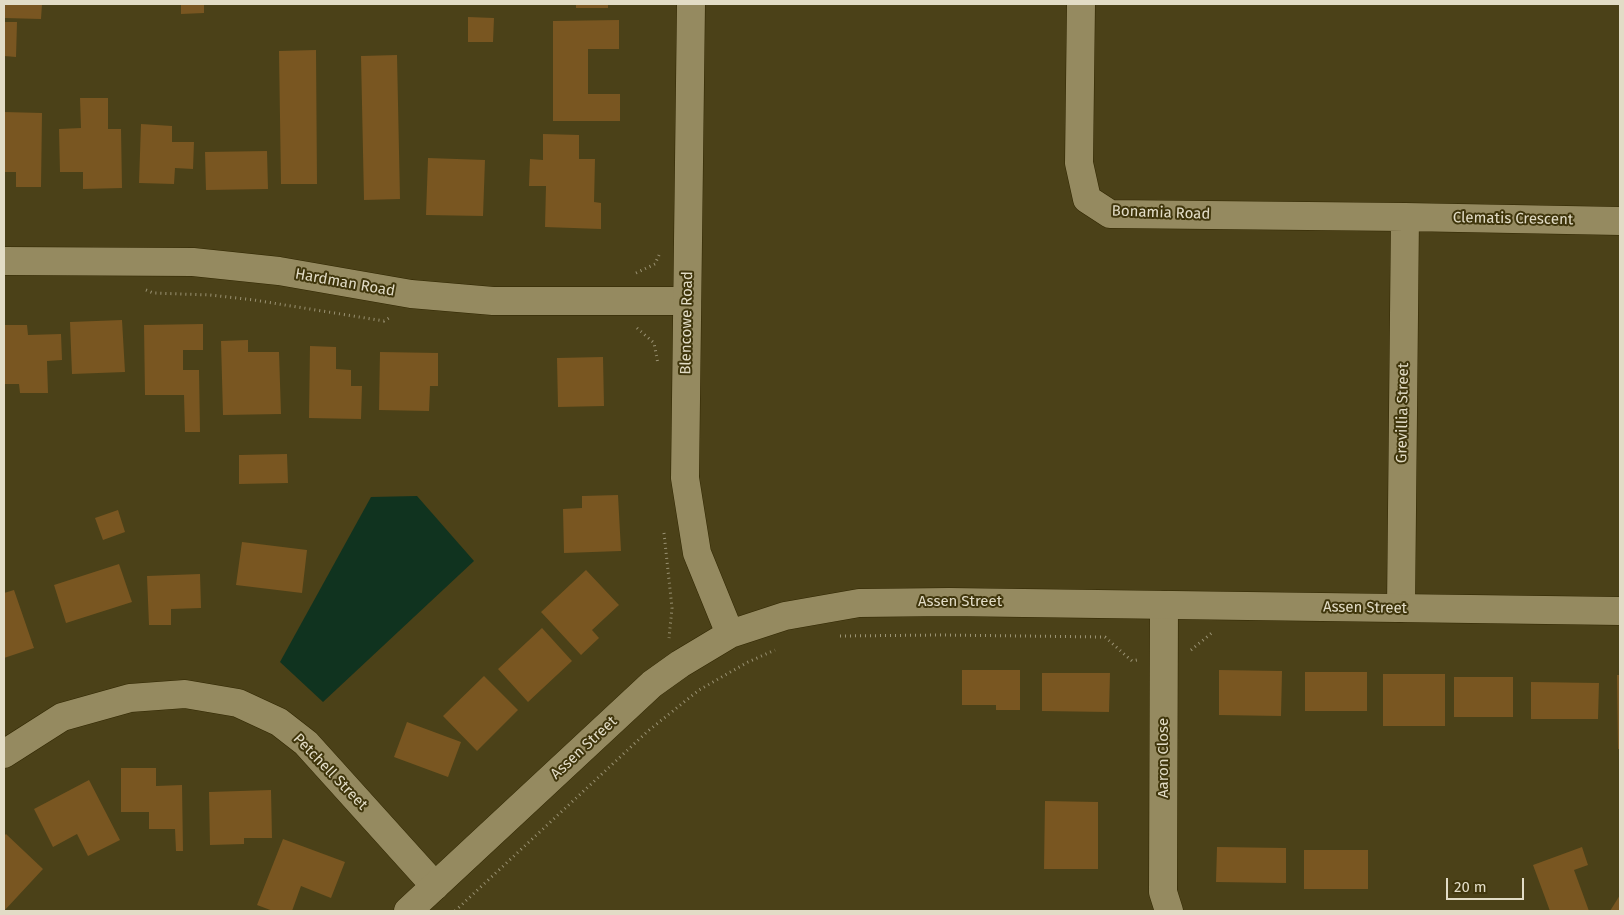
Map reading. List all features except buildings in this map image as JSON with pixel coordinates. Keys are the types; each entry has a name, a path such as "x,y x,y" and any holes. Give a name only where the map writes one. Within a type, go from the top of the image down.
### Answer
{"street":[{"name":"Blencowe Road","path":"691,4 685,478 697,553 730,634"},
{"name":"Bonamia Road","path":"1082,4 1079,163 1087,199 1110,214 1405,217"},
{"name":"Clematis Crescent","path":"1405,217 1620,221"},
{"name":"Grevillia Street","path":"1401,608 1405,217"},
{"name":"Hardman Road","path":"4,261 193,262 279,271 411,294 493,301 687,301"},
{"name":"Assen Street","path":"408,911 652,684 680,664 730,634 786,616 859,603 949,602 1620,611"},
{"name":"Aaron Close","path":"1164,605 1163,892 1169,911"},
{"name":"Petchell Street","path":"4,754 62,717 130,698 185,694 238,703 280,722 306,743 435,886"}],"path":[{"path":"837,636 940,634 1105,637 1132,661 1144,660"},
{"path":"455,911 648,731 699,690 748,662 782,647"}],"shaded area":[{"path":"417,496 474,561 323,702 280,662 371,497"}]}
